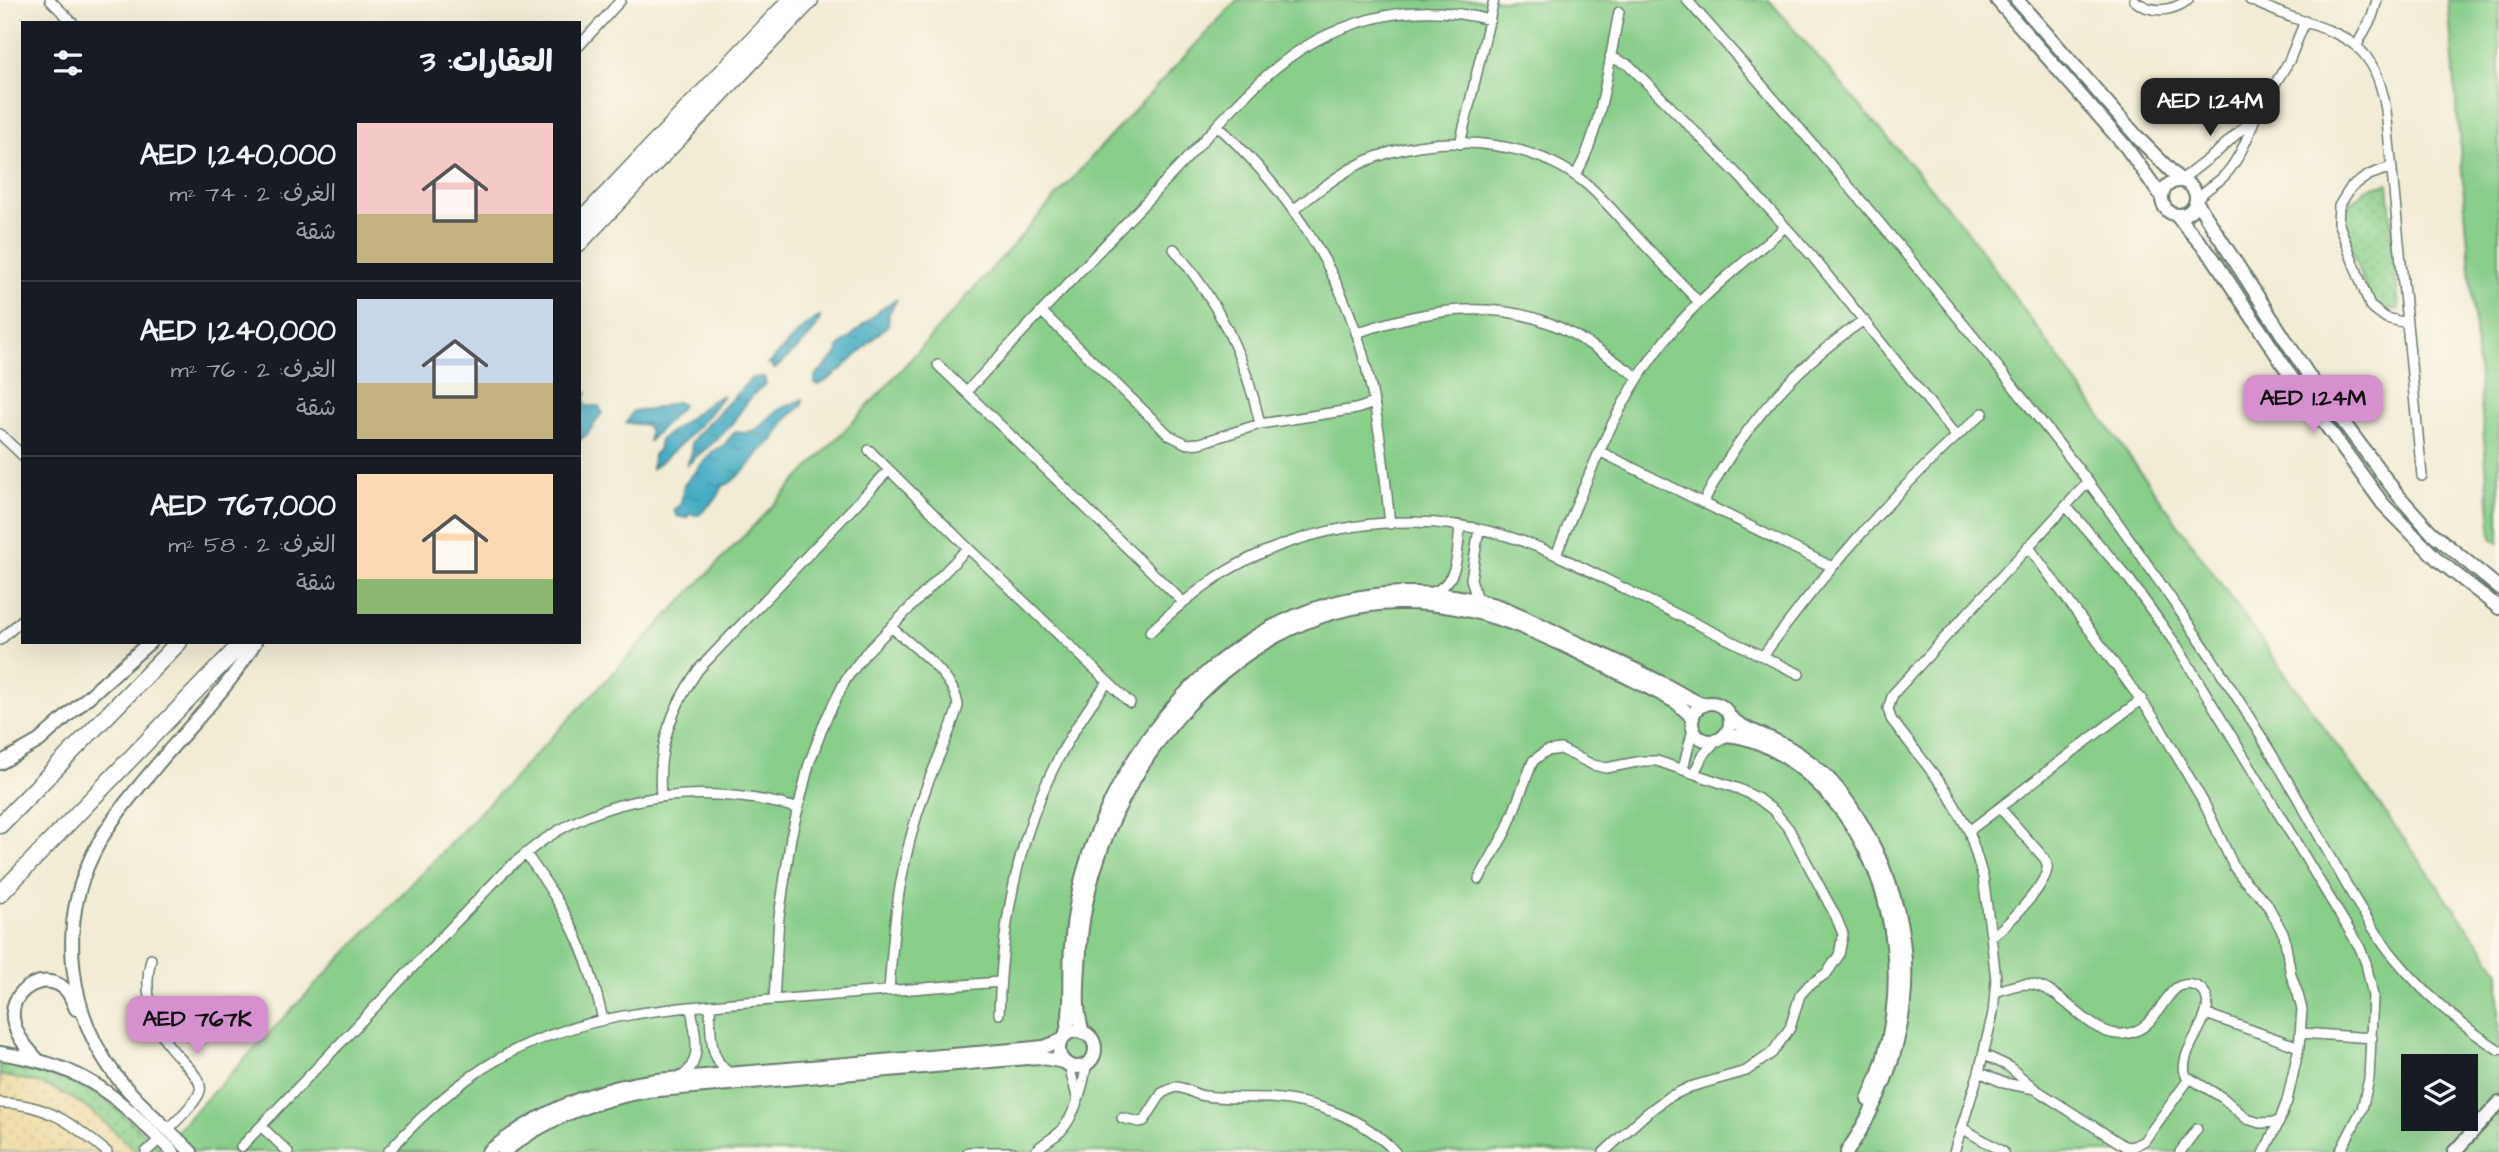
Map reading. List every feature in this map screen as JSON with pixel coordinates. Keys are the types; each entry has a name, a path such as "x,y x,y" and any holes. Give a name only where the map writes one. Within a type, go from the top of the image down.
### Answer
{"highway":[{"path":"581,221 792,0"},
{"path":"581,241 810,0"},
{"path":"0,825 177,644"},
{"path":"0,894 241,644"}],"street":[{"path":"50,0 71,21"},
{"path":"581,44 621,0"},
{"path":"1460,144 1494,0"},
{"path":"1687,0 1884,226 2088,482 2182,614 2268,747 2389,950 2444,1010 2499,1050"},
{"path":"1997,0 2126,147 2162,197 2164,206 2176,215 2213,258 2296,384 2400,524 2438,560 2499,608"},
{"path":"2017,0 2140,140 2180,180 2191,185 2196,200 2309,376 2396,494 2431,532 2499,588"},
{"path":"2134,0 2148,9 2159,10 2179,6 2188,0"},
{"path":"2250,0 2327,28 2357,45 2371,64 2381,86 2386,110 2422,476"},
{"path":"2357,45 2372,18 2377,0"},
{"path":"966,392 1218,125 1283,62 1312,42 1351,25 1390,14 1422,10 1456,12 1490,20"},
{"path":"1575,176 1591,145 1619,12"},
{"path":"2176,215 2189,212 2196,200 2220,180 2231,166 2255,117 2289,61 2305,21"},
{"path":"1610,57 1629,65 1785,227 1864,320 1956,436"},
{"path":"2162,197 2165,187 2180,180 2216,153 2255,117"},
{"path":"1218,125 1255,162 1293,210 1329,268 1356,333 1374,403 1390,524"},
{"path":"1293,210 1336,178 1375,157 1408,148 1460,144 1493,146 1528,154 1575,176 1595,192 1699,302"},
{"path":"2216,153 2228,158 2231,166"},
{"path":"2391,167 2362,178 2351,187 2339,206 2338,222 2370,306 2386,318 2407,323"},
{"path":"1556,555 1599,451 1617,412 1638,377 1667,337 1699,302 1785,227"},
{"path":"1174,248 1202,283 1225,321 1246,371 1260,424"},
{"path":"1356,333 1427,313 1465,309 1503,311 1533,317 1562,328 1638,377"},
{"path":"1042,312 1174,439 1187,444 1200,443 1260,424 1356,409 1374,403"},
{"path":"1703,503 1724,463 1764,408 1811,360 1864,320"},
{"path":"938,365 1184,602"},
{"path":"1763,656 1832,567 1881,510 1983,413"},
{"path":"0,434 21,454"},
{"path":"869,450 1130,703"},
{"path":"1599,451 1832,567"},
{"path":"662,796 660,766 668,725 679,700 698,670 889,470"},
{"path":"1954,1152 1984,1055 1996,992 1983,877 1969,831 1947,790 1892,719 1889,704 1893,694 2088,482"},
{"path":"2066,506 2129,579 2177,646 2352,933 2366,963 2373,996 2367,1095 2340,1152"},
{"path":"1150,632 1184,602 1221,575 1270,550 1323,533 1364,526 1425,523 1479,529 1511,537 1556,555 1799,674"},
{"path":"1431,593 1441,589 1454,571 1460,526"},
{"path":"1477,600 1471,579 1479,529"},
{"path":"2028,547 2141,699 2189,775 2234,867 2266,902 2284,935 2291,975 2300,1001 2300,1047 2279,1122 2264,1152"},
{"path":"775,1000 779,917 797,808 832,704 854,668 968,548"},
{"path":"1456,556 1474,559"},
{"path":"1077,1097 1067,1064 1059,1049 1068,1020 1073,923 1088,858 1113,797 1134,760 1159,725 1209,671 1241,644 1271,626 1302,612 1338,601 1376,595 1431,593 1477,600 1514,612 1704,705 1719,705 1744,728 1794,750 1832,782 1849,804 1871,840 1893,894 1905,964 1905,1000 1900,1036 1879,1097 1847,1152"},
{"path":"1083,1033 1077,998 1083,921 1096,862 1114,817 1140,769 1175,721 1220,677 1271,638 1322,616 1376,604 1423,603 1470,609 1525,628 1677,703 1702,739 1742,737 1776,752 1800,768 1822,788 1844,815 1877,877 1888,911 1896,970 1894,1010 1888,1040 1869,1098 1836,1152"},
{"path":"0,640 21,621"},
{"path":"889,991 900,877 924,792 958,706 953,686 891,627"},
{"path":"0,763 39,741 148,644"},
{"path":"87,1024 75,983 72,934 82,882 93,855 119,812 230,680 254,644"},
{"path":"999,1014 1000,982 1014,877 1039,798 1060,753 1108,682"},
{"path":"1969,831 2141,699"},
{"path":"1683,769 1697,710 1704,705"},
{"path":"1693,773 1703,755 1730,726 1729,716"},
{"path":"1479,878 1506,831 1531,766 1541,753 1561,749 1593,765 1606,768 1650,761 1683,769 1748,793 1773,810 1784,822 1836,917 1843,934 1841,948 1832,967 1800,995 1785,1037 1764,1060 1746,1072 1690,1087 1667,1098 1604,1152"},
{"path":"241,1147 503,873 571,823 599,811 662,796 721,794 750,797 797,808"},
{"path":"1991,936 2014,917 2048,869 2045,859 2000,808"},
{"path":"526,854 570,919 591,971 603,1020"},
{"path":"146,1152 198,1096 201,1086 197,1077 173,1052 156,1023 147,980 151,959"},
{"path":"37,1059 21,1040 14,1021 16,1001 29,986 41,981 60,985 69,994 116,1076 164,1134 173,1152"},
{"path":"388,1152 417,1122 496,1061 535,1041 603,1020 710,1005 1000,982"},
{"path":"1996,992 2019,985 2043,987 2099,1027 2120,1034 2132,1033 2144,1027 2159,1012 2174,990 2185,985 2194,986 2206,995 2208,1004 2184,1066 2189,1079 2215,1092 2247,1119 2260,1123 2279,1122"},
{"path":"710,1005 715,1056 720,1065 732,1074"},
{"path":"680,1078 689,1071 697,1055 691,1007"},
{"path":"2206,1014 2300,1047"},
{"path":"488,1152 534,1120 582,1097 627,1084 1024,1049 1044,1046 1073,1032 1083,1033 1091,1038 1094,1047 1093,1057 1078,1067 1038,1057 638,1093 595,1103 564,1115 504,1152"},
{"path":"2301,1033 2372,1038"},
{"path":"0,1053 37,1059 79,1074 191,1152"},
{"path":"1984,1055 2017,1073 2035,1088 2126,1147 2141,1143 2189,1079"},
{"path":"1035,1152 1065,1125 1085,1079 1086,1064"},
{"path":"1979,1072 2004,1083 2035,1088"},
{"path":"1122,1118 1144,1121 1162,1093 1175,1087 1206,1097 1283,1099 1322,1108 1352,1120 1379,1136 1395,1152"},
{"path":"2454,1152 2499,1103"},
{"path":"0,1104 26,1106 59,1116 75,1125 107,1152"},
{"path":"262,1126 288,1152"},
{"path":"1962,1128 2003,1152"},
{"path":"2179,1152 2197,1129"},
{"path":"2113,1140 2114,1152"},
{"path":"968,1152 1013,1152"}],"green space":[{"path":"1237,0 1769,0 1966,229 2499,971 2499,1152 156,1152 883,390 1107,140"},
{"path":"2448,0 2499,0 2499,543 2492,538"},
{"path":"2388,183 2399,310 2380,308 2368,296 2342,224 2346,208 2366,189"},
{"path":"0,1058 38,1065 77,1082 120,1111 160,1148 156,1152 137,1152 103,1121 66,1095 29,1080 0,1075"}],"sand":[{"path":"0,1075 29,1080 66,1095 103,1121 137,1152 0,1152"}],"water":[{"path":"897,299 889,313 888,325 838,372 819,385 815,383 815,376 838,353 838,348 881,309"},
{"path":"820,317 808,338 775,369 772,368 772,364 769,364 793,338"},
{"path":"764,377 766,384 750,398 729,427 687,465 692,452 691,443 697,435 752,378"},
{"path":"587,393 584,399 586,406 599,406 602,413 581,439 581,395"},
{"path":"723,395 690,435 652,469 653,455 658,450 660,440"},
{"path":"803,399 802,406 788,417 775,438 748,467 723,486 717,498 699,515 689,514 687,518 677,516 674,510 681,504 684,485 712,452 724,445 735,432 746,433 757,429 778,410"},
{"path":"676,402 682,405 679,410 649,441 646,425 626,423 633,411 650,410"}]}
